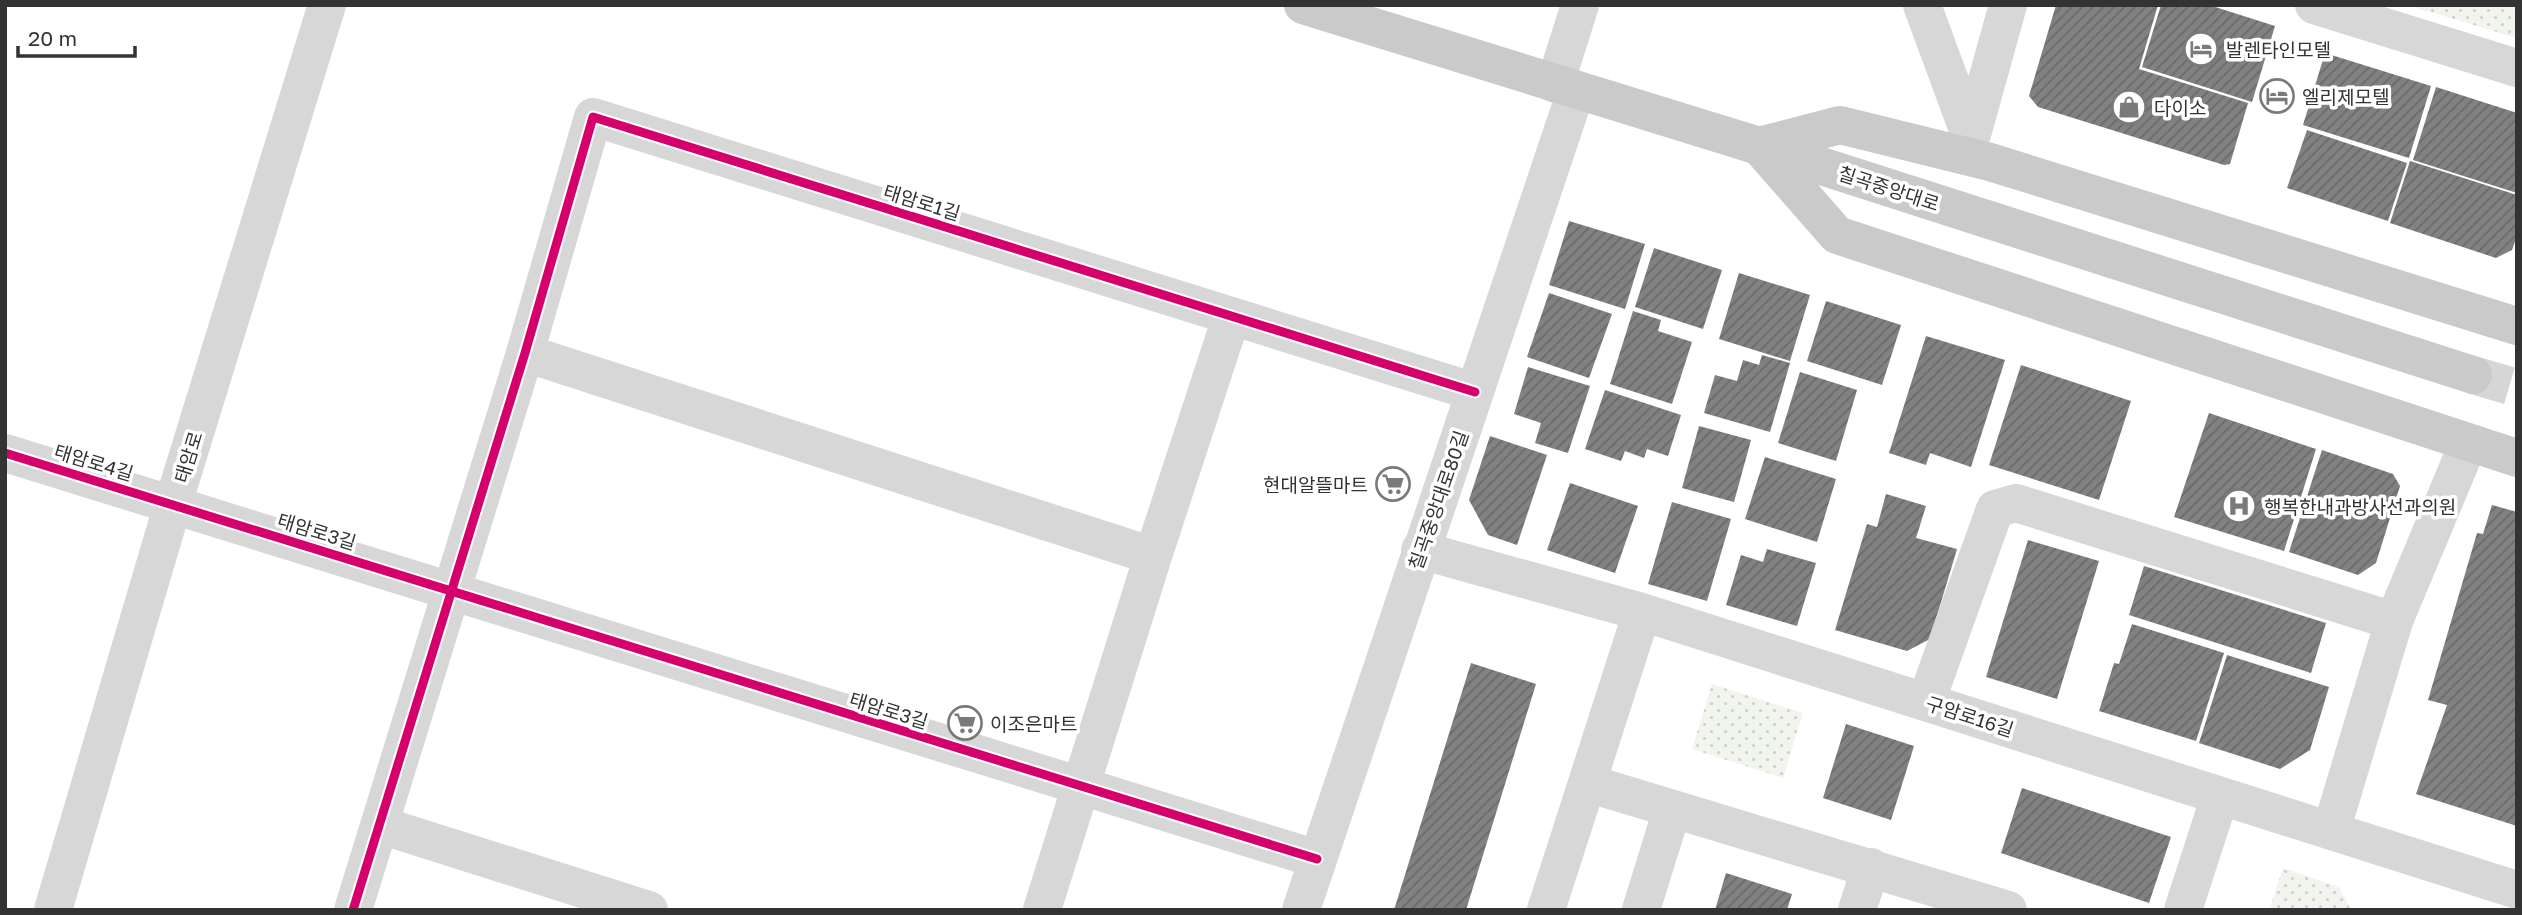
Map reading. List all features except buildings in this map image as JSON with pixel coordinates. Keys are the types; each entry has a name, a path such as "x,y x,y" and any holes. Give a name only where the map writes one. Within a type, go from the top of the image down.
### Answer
{"main road":[{"name":"칠곡중앙대로","path":"1303,5 1759,146 2473,375"},
{"path":"2517,326 1968,147 1840,125 1759,146 1838,235 2517,458"}],"street":[{"name":"태암로","path":"52,910 173,504 327,5"},
{"name":"칠곡중앙대로80길","path":"1301,910 1475,392 1566,88 1580,5"},
{"path":"1922,5 1968,147"},
{"path":"1968,147 2008,5"},
{"path":"2314,5 2517,68"},
{"name":"태암로1길","path":"525,353 593,117 1475,392"},
{"path":"1042,910 1231,318"},
{"path":"353,910 525,353 1153,556"},
{"path":"2331,831 2394,621 2468,444"},
{"name":"태암로4길","path":"5,453 173,504"},
{"path":"1926,702 1995,509 2015,503 2394,621"},
{"name":"태암로3길","path":"173,504 1317,859"},
{"name":"구암로16길","path":"1420,550 1642,612 2517,890"},
{"path":"1546,910 1642,612"},
{"path":"1587,783 1871,867 1961,903 2008,910"},
{"path":"2183,910 2220,796"},
{"path":"1641,910 1672,810"},
{"path":"380,825 649,910"},
{"path":"1857,910 1871,867"}],"shaded area":[{"path":"2407,5 2517,5 2517,38"},
{"path":"1712,684 1803,713 1783,778 1692,749"},
{"path":"2283,868 2339,887 2351,910 2269,910"}],"tunnel":[{"path":"2473,375 2517,388"}],"cycle path":[{"path":"353,910 525,353 593,117 1475,392"},
{"path":"5,453 1317,859"}],"place":[{"name":"발렌타인모텔","path":"2201,49"},
{"name":"엘리제모텔","path":"2277,96"},
{"name":"다이소","path":"2129,107"},
{"name":"현대알뜰마트","path":"1393,484"},
{"name":"행복한내과방사선과의원","path":"2239,506"},
{"name":"이조은마트","path":"965,723"}]}
